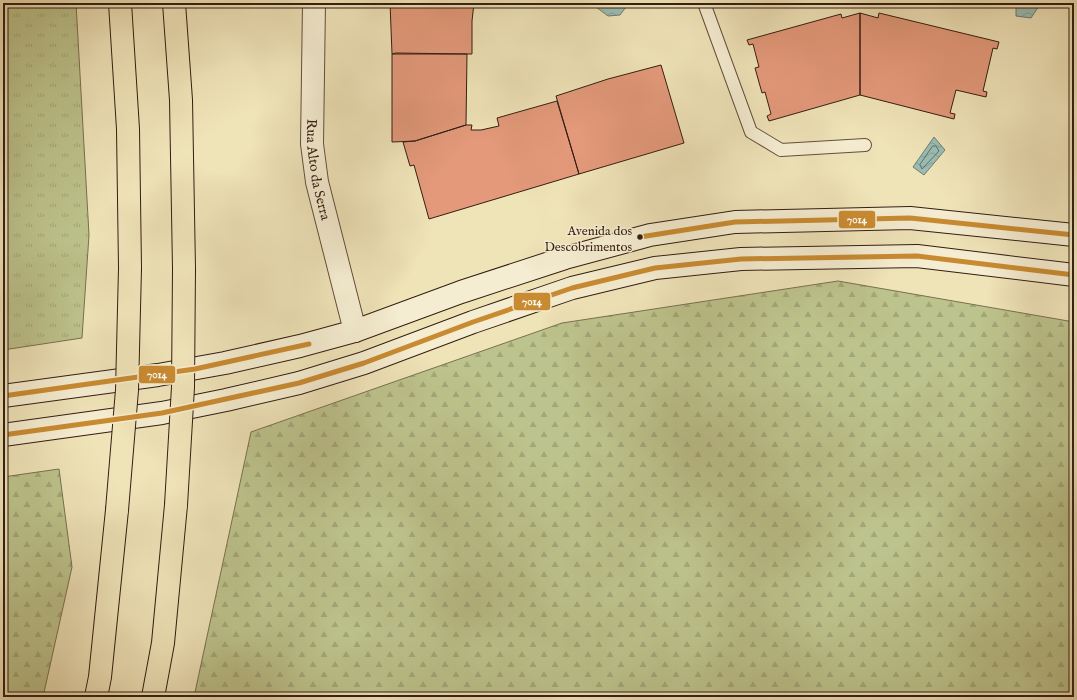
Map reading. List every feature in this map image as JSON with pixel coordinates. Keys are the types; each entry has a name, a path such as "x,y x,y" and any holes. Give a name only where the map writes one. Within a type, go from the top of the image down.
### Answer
{"highway":[{"path":"96,697 100,677 117,510 127,390 130,268 128,129 120,3"},
{"path":"153,697 163,643 176,504 183,387 184,268 182,100 174,3"}],"main road":[{"name":"Rua Alto da Serra","path":"314,3 312,144 317,182 355,331"},
{"path":"3,396 158,375 225,363 300,346 355,331 462,292 565,258 650,235 735,222 910,218 1074,235"},
{"path":"3,435 162,413 226,400 299,382 364,363 473,322 572,288 656,268 741,258 917,256 1074,274"}],"lane":[{"path":"704,3 751,132 781,150 865,145"}],"path":[{"path":"1069,400 1074,402"}],"green space":[{"path":"3,3 76,3 89,235 82,338 3,350"},
{"path":"838,281 1074,322 1074,697 194,697 251,432 562,323"},
{"path":"59,469 72,567 43,697 3,697 3,477"}],"water":[{"path":"597,3 629,3 620,15 608,16 596,7"},
{"path":"1022,3 1041,3 1031,18 1016,16 1016,8"},
{"path":"934,137 945,150 924,175 913,167"}],"building":[{"path":"390,3 474,3 472,21 472,54 392,54"},
{"path":"860,13 878,18 879,13 999,42 997,49 993,48 983,91 987,92 986,97 956,90 950,113 955,114 954,119 860,95"},
{"path":"860,13 860,95 769,121 767,116 771,114 765,92 762,93 755,68 759,67 753,44 749,45 747,40 841,14 842,18"},
{"path":"392,54 467,54 466,125 415,141 392,142"},
{"path":"661,65 684,143 579,174 556,96 608,79"},
{"path":"557,101 579,174 429,219 414,165 410,166 403,142 415,141 466,125 472,125 471,130 481,130 499,126 497,118"}],"transit line":[{"name":"7014","path":"640,237 735,222 910,218 1074,235"},
{"name":"7014","path":"3,435 162,413 299,383 364,363 473,322 572,288 655,268 741,259 917,256 1074,275"},
{"name":"7014","path":"3,396 195,369 309,344"}],"place":[{"name":"Avenida dos Descobrimentos","path":"640,237"}]}
